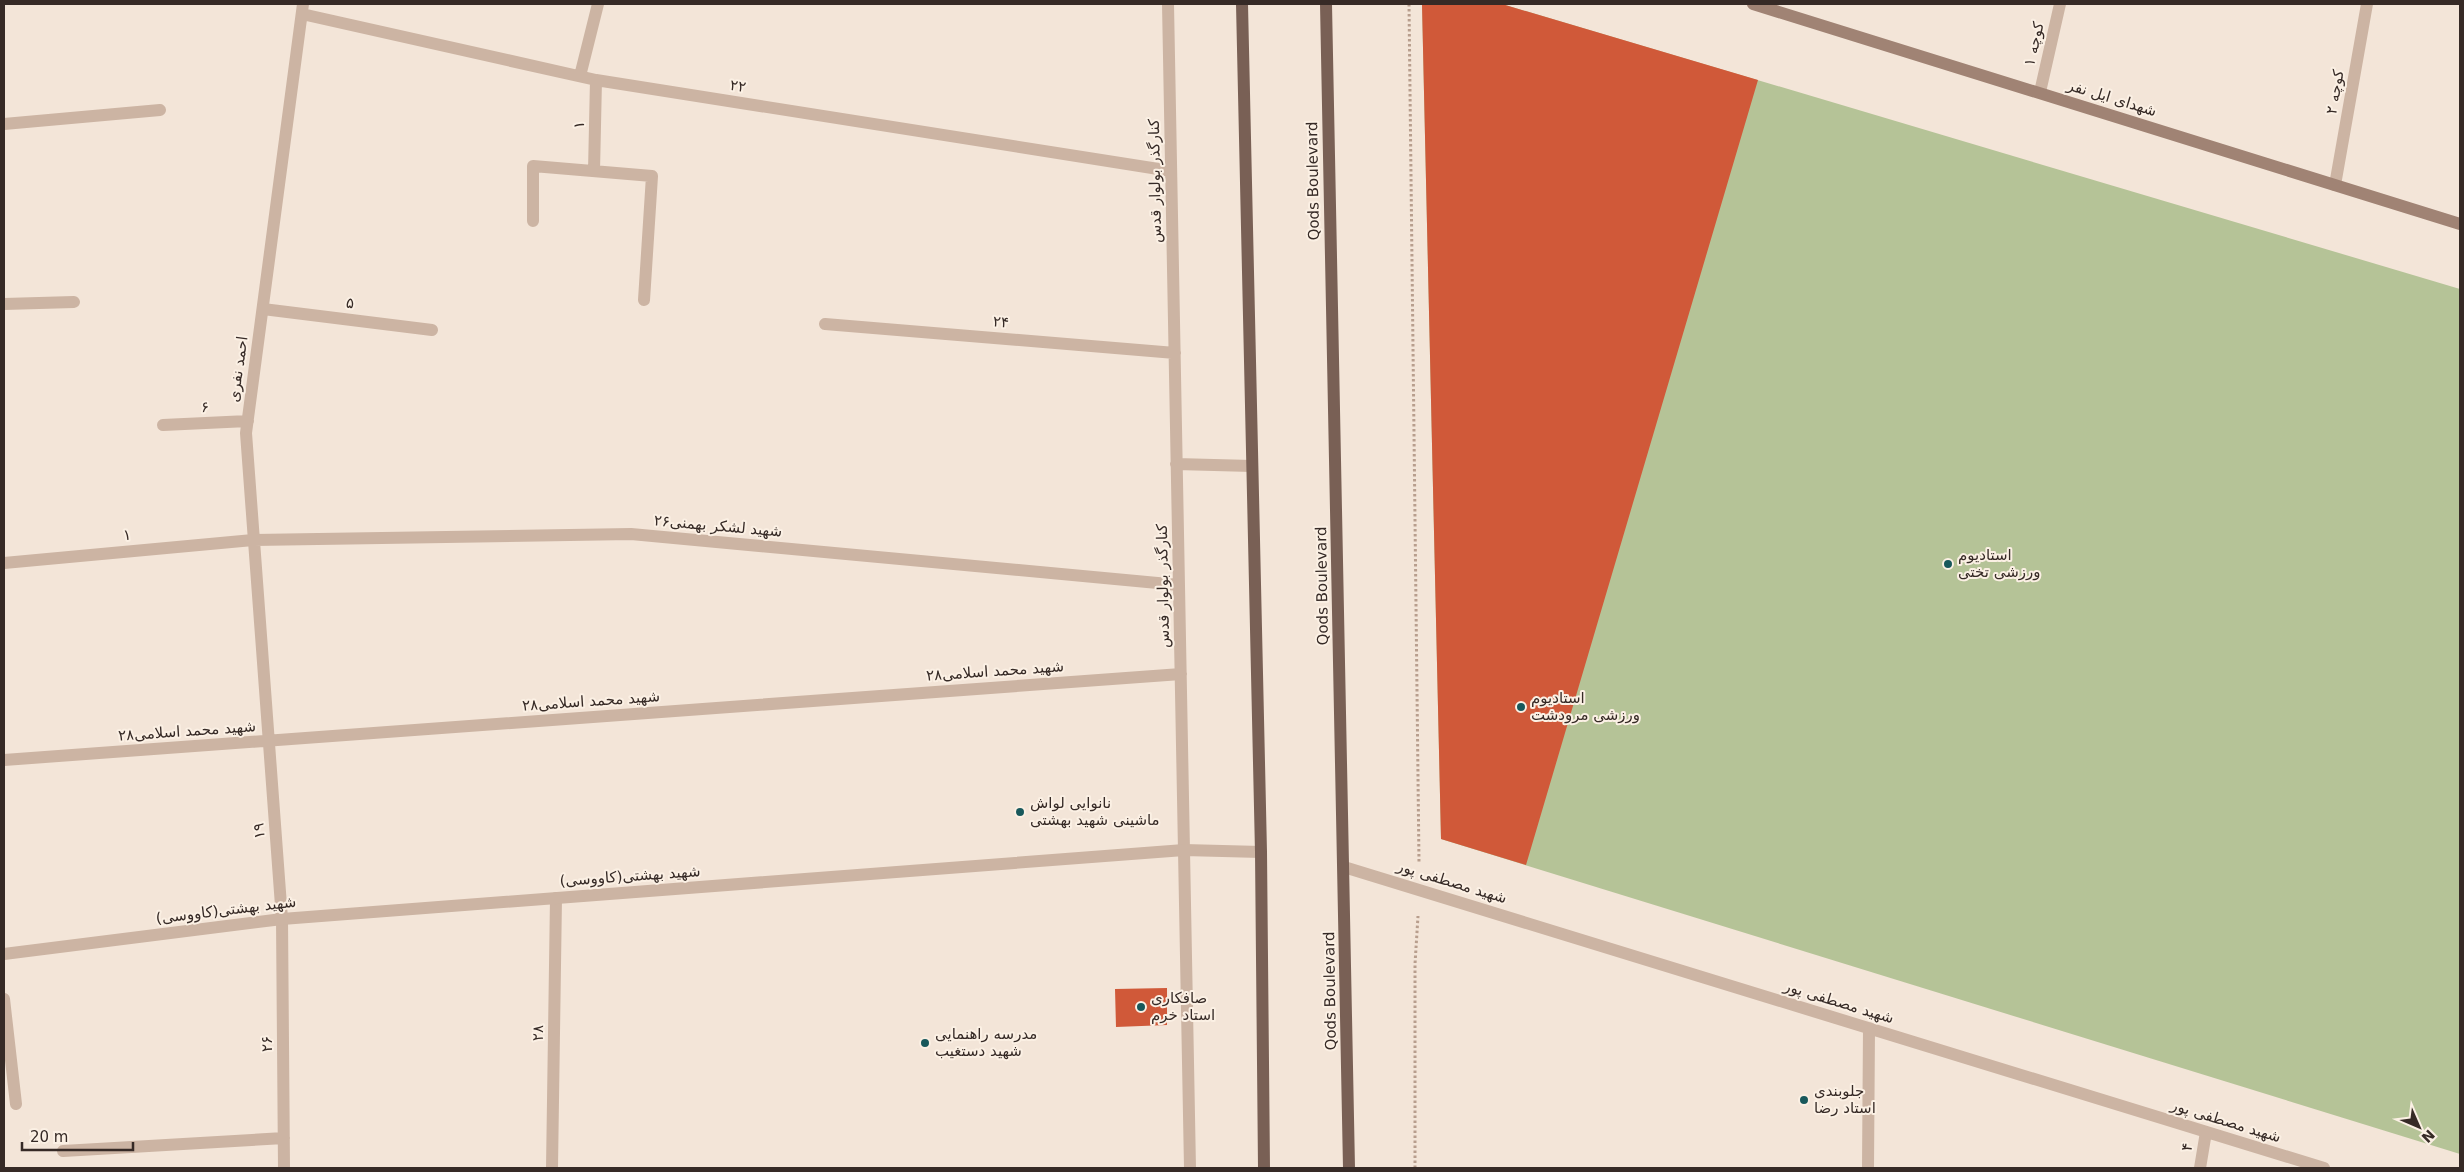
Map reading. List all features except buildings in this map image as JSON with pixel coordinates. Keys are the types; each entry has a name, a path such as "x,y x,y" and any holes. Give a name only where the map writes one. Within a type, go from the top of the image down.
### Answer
{"main road":[{"path":"1242,4 1261,852 1264,1168"},
{"name":"Qods Boulevard","path":"1326,4 1349,1168"},
{"name":"شهدای ایل نفر","path":"1753,4 2460,224"}],"street":[{"path":"580,76 598,4"},
{"name":"کنارگذر بولوار قدس","path":"1168,4 1190,1168"},
{"name":"کوچه ۱","path":"2040,92 2060,4"},
{"name":"کوچه ۲","path":"2335,185 2367,4"},
{"name":"۲۲","path":"303,9 596,80 1171,171"},
{"name":"احمد نفری","path":"268,741 246,434 303,9"},
{"name":"۱","path":"594,171 596,80"},
{"path":"4,124 160,110"},
{"path":"532,221 533,166 652,176 644,300"},
{"path":"4,304 74,302"},
{"name":"۵","path":"263,309 432,330"},
{"name":"۲۴","path":"825,324 1174,353"},
{"name":"۶","path":"163,425 248,421"},
{"path":"1176,464 1252,466"},
{"name":"شهید لشکر بهمنی۲۶","path":"253,540 631,534 1179,585"},
{"name":"۱","path":"4,562 253,540"},
{"name":"شهید محمد اسلامی۲۸","path":"4,760 1181,674"},
{"name":"۱۹","path":"268,741 282,919"},
{"name":"شهید بهشتی(کاووسی)","path":"4,954 282,919 1184,850 1261,852"},
{"name":"شهید مصطفی پور","path":"1344,866 2324,1168"},
{"name":"۲۸","path":"552,1168 556,898"},
{"name":"۲۶","path":"282,919 284,1168"},
{"path":"4,999 16,1104"},
{"path":"1868,1168 1869,1028"},
{"name":"۴","path":"2200,1168 2206,1132"},
{"path":"63,1151 284,1138"}],"path":[{"path":"1409,4 1420,889 1415,964 1415,1168"}],"green space":[{"name":"استادیوم ورزشی تختی","path":"1422,4 1502,4 2460,289 2460,1154 1441,839"}],"place":[{"name":"استادیوم ورزشی تختی","path":"1948,564"},
{"name":"استادیوم ورزشی مرودشت","path":"1521,707"},
{"name":"نانوایی لواش ماشینی شهید بهشتی","path":"1020,812"},
{"name":"صافکاری استاد خرم","path":"1141,1007"},
{"name":"مدرسه راهنمایی شهید دستغیب","path":"925,1043"},
{"name":"جلوبندی استاد رضا","path":"1804,1100"}]}
